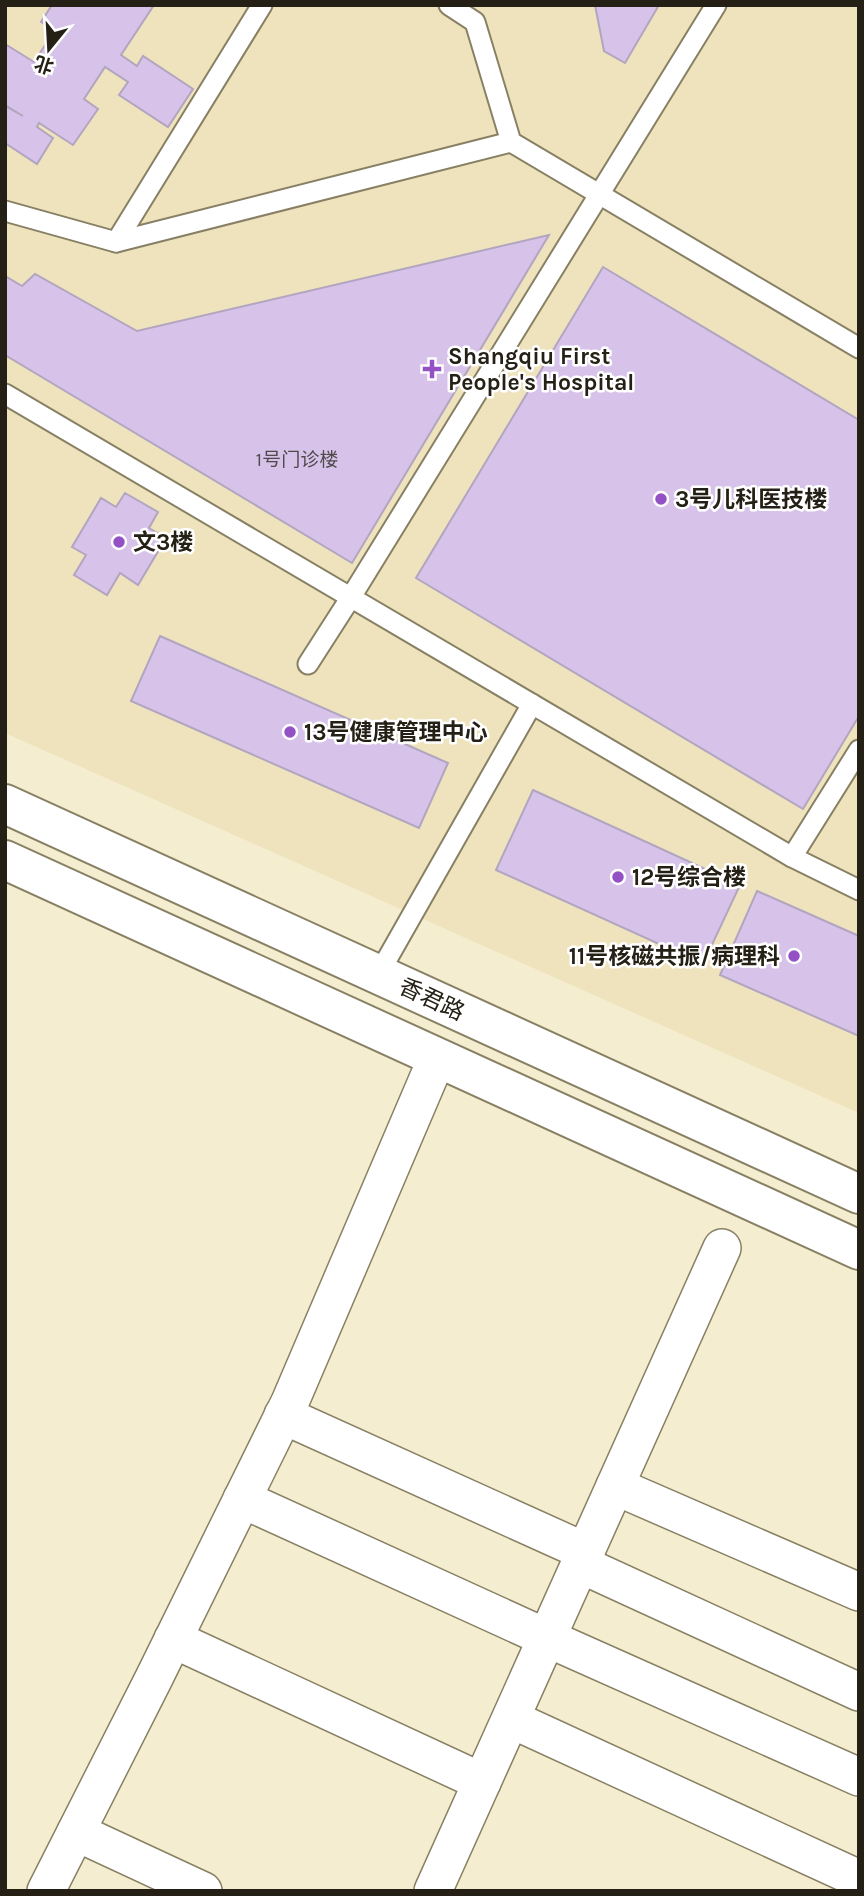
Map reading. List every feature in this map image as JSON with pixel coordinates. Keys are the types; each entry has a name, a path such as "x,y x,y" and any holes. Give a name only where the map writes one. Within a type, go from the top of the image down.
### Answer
{"main road":[{"name":"香君路","path":"5,804 859,1194"},
{"path":"5,860 859,1250"}],"street":[{"path":"46,1891 283,1415 437,1058"},
{"path":"443,1888 482,1782 722,1248"},
{"path":"283,1415 859,1692"},
{"path":"615,1486 859,1592"},
{"path":"242,1499 859,1777"},
{"path":"173,1639 482,1782"},
{"path":"511,1719 859,1879"},
{"path":"76,1832 203,1891"}],"lane":[{"path":"116,242 262,5"},
{"path":"449,5 475,22 511,142 859,348"},
{"path":"308,664 716,5"},
{"path":"5,211 116,242 511,142"},
{"path":"5,394 792,857 859,890"},
{"path":"378,975 531,704"},
{"path":"792,857 859,750"}],"shaded area":[{"name":"Shangqiu First People's Hospital","path":"5,5 859,5 859,1113 5,733"}],"building":[{"path":"52,5 154,5 121,55 137,66 143,56 193,89 168,127 119,95 128,82 105,67 84,99 98,109 73,145 39,123 37,127 53,138 37,164 5,143 5,109 7,107 23,116 5,105 5,44 34,62 55,30 41,22"},
{"path":"595,5 659,5 625,63 604,51"},
{"path":"549,235 352,563 5,355 5,276 22,286 35,274 137,331"},
{"name":"3号儿科医技楼","path":"603,267 859,420 859,716 803,809 416,578"},
{"name":"文3楼","path":"125,493 158,512 149,528 166,538 138,585 120,573 107,595 74,575 86,555 72,547 101,498 116,507"},
{"name":"13号健康管理中心","path":"160,636 448,763 419,828 131,701"},
{"name":"12号综合楼","path":"533,790 740,885 703,964 496,870"},
{"name":"11号核磁共振/病理科","path":"757,891 859,936 859,1036 720,975"}],"place":[{"name":"Shangqiu First People's Hospital","path":"432,369"},
{"name":"3号儿科医技楼","path":"661,499"},
{"name":"文3楼","path":"119,542"},
{"name":"13号健康管理中心","path":"290,732"},
{"name":"12号综合楼","path":"618,877"},
{"name":"11号核磁共振/病理科","path":"794,956"}]}
